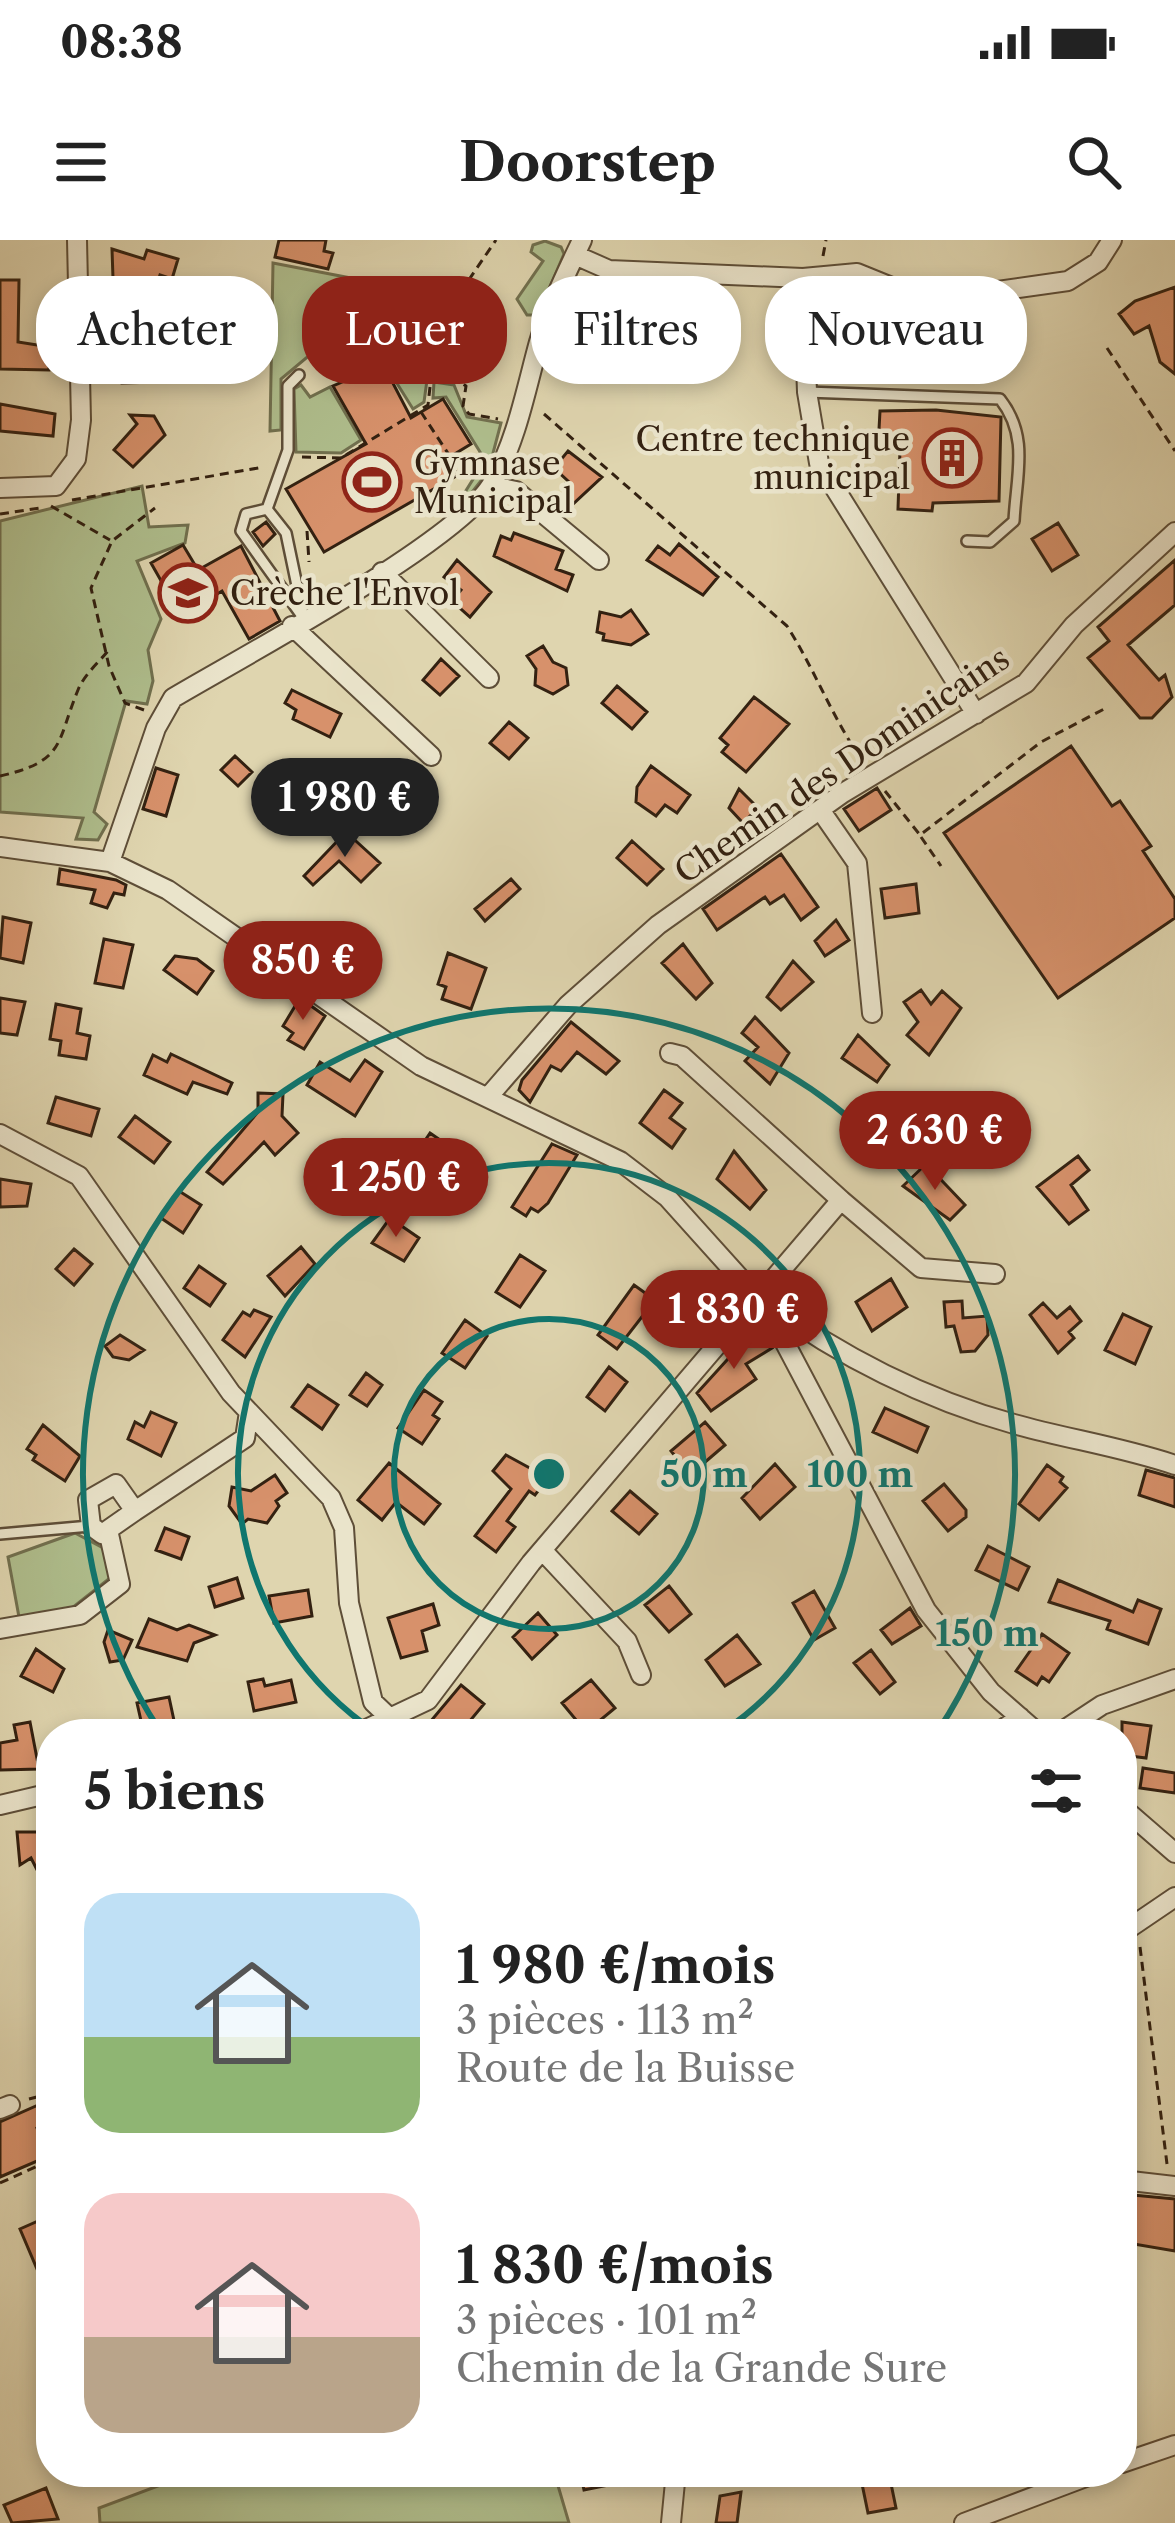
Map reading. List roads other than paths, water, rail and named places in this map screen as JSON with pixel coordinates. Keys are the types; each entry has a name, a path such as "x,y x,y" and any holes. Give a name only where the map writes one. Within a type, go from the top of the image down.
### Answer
{"street":[{"path":"0,488 56,486 76,459 81,420 77,240"},
{"path":"1027,287 1068,281 1098,262 1112,240"},
{"path":"110,862 173,698 382,572 458,520 492,486 518,422 541,335 579,247 609,270 765,276"},
{"path":"825,276 864,276"},
{"path":"807,384 819,463 976,714"},
{"path":"492,486 516,491 598,560"},
{"name":"Chemin des Dominicains","path":"489,1096 568,1005 630,949 873,776 1026,683 1074,626 1175,532"},
{"path":"382,572 489,678"},
{"path":"298,622 431,756"},
{"path":"821,811 857,862 872,1013"},
{"path":"0,847 110,862 210,917 421,1066 620,1161 667,1197 758,1296 817,1340 902,1381 1010,1423 1175,1465"},
{"path":"670,1052 682,1056 921,1268 995,1274"},
{"path":"0,1134 79,1176 230,1393 331,1498 344,1528 349,1603 373,1702 388,1719"},
{"path":"405,1719 428,1700 542,1550 841,1200"},
{"path":"758,1296 926,1610 991,1692 1020,1718"},
{"path":"245,1438 250,1412"},
{"path":"99,1528 136,1511 245,1438 278,1441"},
{"path":"0,1629 80,1615 120,1583 88,1500 116,1484 136,1511"},
{"path":"542,1550 627,1641 641,1675"},
{"path":"1081,1719 1102,1705 1175,1679"},
{"path":"0,1805 36,1797"},
{"path":"1137,1822 1175,1853"},
{"path":"1137,1922 1175,1897"},
{"path":"1137,2182 1172,2186"},
{"path":"1137,2458 1175,2445"},
{"path":"671,2523 675,2487"},
{"path":"964,2523 1059,2487"}],"lane":[{"path":"267,508 288,450 288,386 299,375"},
{"path":"807,392 1000,399 1014,416 1022,444 1014,521 990,542 967,541"},
{"path":"267,508 286,533 298,622"},
{"path":"267,508 246,514 241,531 298,622"},
{"path":"0,1534 99,1528"}],"place":[{"name":"Centre technique municipal","path":"952,458"},
{"name":"Gymnase Municipal","path":"372,482"},
{"name":"Crèche l'Envol","path":"188,593"}]}
